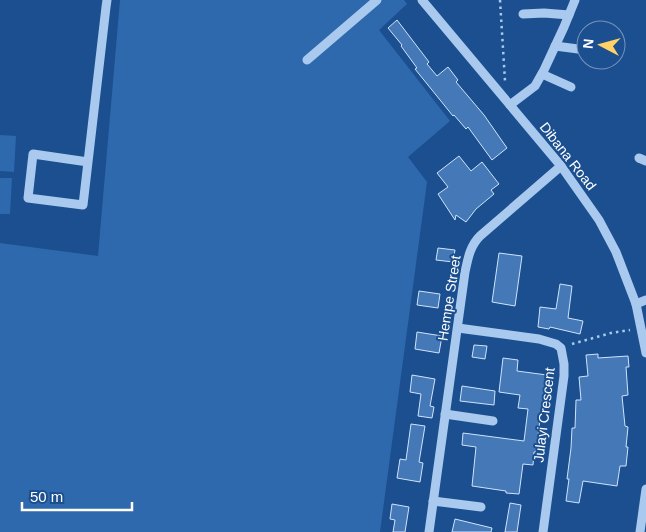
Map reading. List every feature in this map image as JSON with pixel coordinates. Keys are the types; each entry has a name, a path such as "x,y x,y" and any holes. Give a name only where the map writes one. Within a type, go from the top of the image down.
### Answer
{"street":[{"path":"88,162 33,154 28,198 83,205 107,0"},
{"path":"307,60 377,0"},
{"name":"Dibana Road","path":"422,0 561,166 599,220 616,252 636,304 646,353"},
{"path":"508,103 535,86 575,0"},
{"path":"523,14 569,16"},
{"path":"555,46 576,49"},
{"path":"542,74 571,87"},
{"name":"Hempe Street","path":"429,532 467,260 472,246 475,241 561,166"},
{"path":"636,304 646,300"},
{"path":"458,328 539,339 549,341 561,348"},
{"name":"Julayi Crescent","path":"543,532 564,376 561,348"},
{"path":"446,414 493,422"},
{"path":"640,532 646,489"},
{"path":"433,501 481,507"}],"path":[{"path":"500,0 508,103"},
{"path":"561,348 588,338 641,327"}],"shaded area":[{"path":"120,0 404,0 407,4 379,30 450,121 408,157 427,182 380,532 0,532 0,243 98,256"},
{"path":"0,135 16,136 14,172 0,171"},
{"path":"0,178 12,178 10,214 0,214"}],"building":[{"path":"397,20 429,62 427,64 437,76 448,67 458,80 456,82 484,115 507,148 492,160 468,127 466,129 453,116 415,69 417,68 402,45 388,28"},
{"path":"459,156 471,171 482,162 499,184 491,190 494,194 476,209 466,222 456,215 455,220 438,194 448,187 437,173"},
{"path":"438,248 455,250 453,262 436,260"},
{"path":"499,253 522,256 515,306 492,302"},
{"path":"560,284 572,286 568,318 583,321 580,334 550,327 549,329 538,327 540,307 556,309"},
{"path":"419,291 440,294 438,308 417,305"},
{"path":"417,332 442,336 439,353 415,349"},
{"path":"474,345 487,346 485,359 472,357"},
{"path":"598,354 598,358 628,356 629,367 626,367 628,395 622,396 625,426 628,427 626,466 620,466 617,486 583,481 579,503 566,501 572,428 575,428 576,400 581,400 579,377 588,376 586,355"},
{"path":"503,358 518,360 517,371 547,375 543,411 541,411 533,465 523,464 519,494 472,486 476,447 462,445 463,433 524,441 528,409 518,408 520,395 499,392"},
{"path":"412,375 435,379 430,406 434,407 432,418 418,416 421,394 410,392"},
{"path":"462,386 495,391 494,405 460,401"},
{"path":"411,424 425,426 419,462 423,463 420,482 397,478 400,459 406,460"},
{"path":"510,503 521,505 517,532 505,532"},
{"path":"392,504 409,507 405,532 393,532 395,520 390,519"},
{"path":"455,519 492,528 491,532 452,532"}]}
